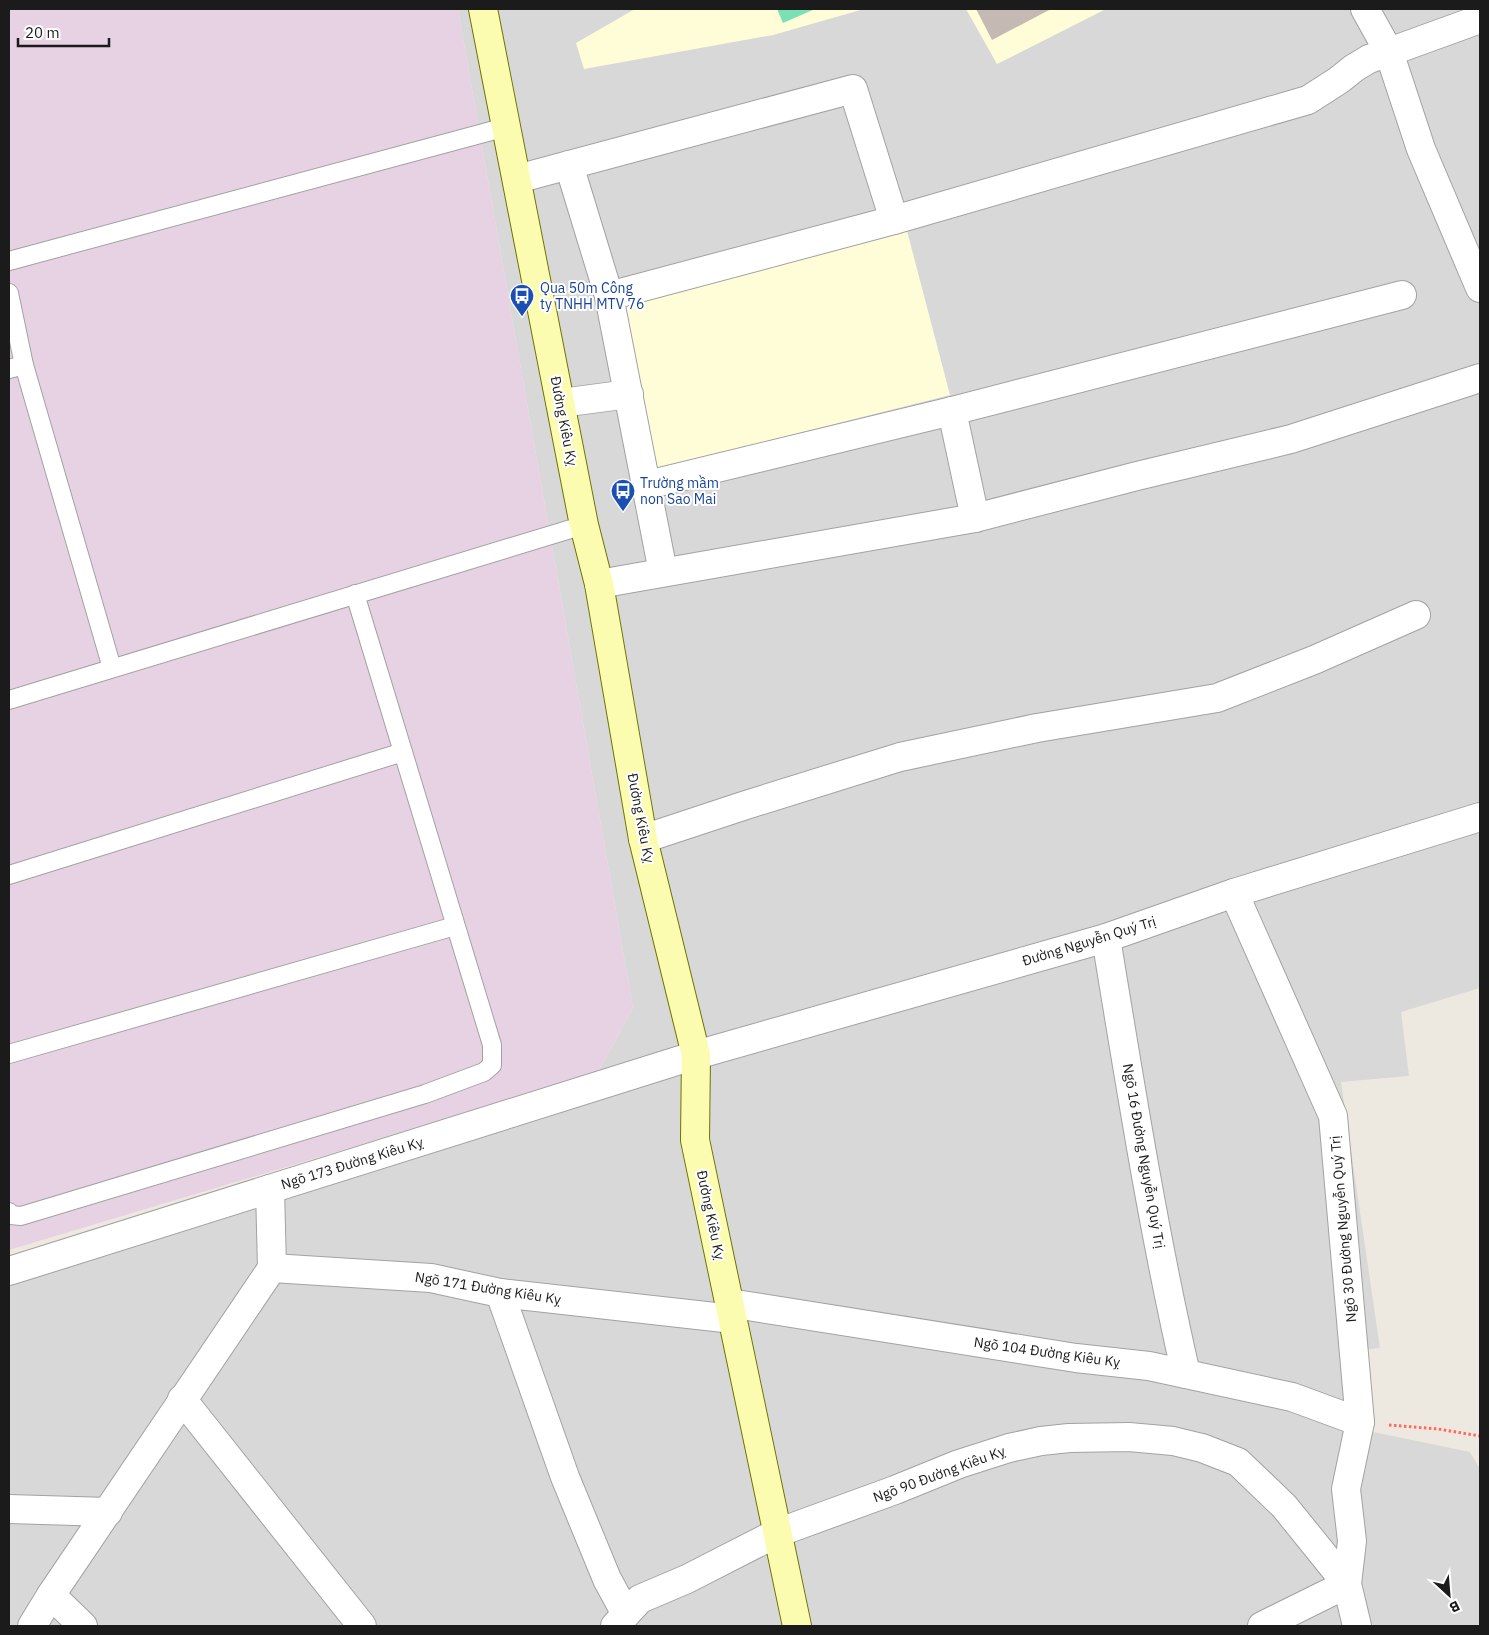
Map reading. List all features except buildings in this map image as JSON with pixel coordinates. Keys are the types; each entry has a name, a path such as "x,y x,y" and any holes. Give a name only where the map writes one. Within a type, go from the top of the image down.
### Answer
{"main road":[{"name":"Đường Kiêu Kỵ","path":"483,9 584,525 599,584 643,839 696,1055 695,1140 797,1626"}],"street":[{"path":"1365,9 1389,52 1421,149 1479,280"},
{"path":"609,296 894,220 1308,100 1369,59 1480,19"},
{"path":"517,179 852,89 894,220"},
{"path":"569,165 609,296 663,572"},
{"path":"647,486 952,411 1402,295"},
{"path":"599,584 976,518 1137,476 1291,440 1480,378"},
{"path":"561,403 629,394"},
{"path":"952,411 976,518"},
{"path":"643,839 900,757 1037,728 1217,698 1314,660 1416,615"},
{"name":"Đường Nguyễn Quý Trị","path":"696,1055 1106,938 1234,893 1480,817"},
{"name":"Ngõ 30 Đường Nguyễn Quý Trị","path":"1234,893 1333,1116 1360,1422 1346,1489 1352,1541 1347,1584"},
{"name":"Ngõ 16 Đường Nguyễn Quý Trị","path":"1106,938 1141,1154 1186,1374"},
{"name":"Ngõ 173 Đường Kiêu Kỵ","path":"9,1271 696,1055"},
{"path":"32,1626 50,1595 272,1268 270,1189"},
{"name":"Ngõ 171 Đường Kiêu Kỵ","path":"272,1268 431,1278 500,1293 731,1311"},
{"path":"500,1293 565,1477 621,1620"},
{"name":"Ngõ 104 Đường Kiêu Kỵ","path":"731,1311 1076,1358 1149,1366 1292,1397 1360,1422"},
{"path":"182,1399 362,1626"},
{"name":"Ngõ 90 Đường Kiêu Kỵ","path":"621,1620 640,1599 687,1579 778,1533 959,1464 1008,1448 1041,1441 1129,1437 1173,1441 1202,1448 1238,1462 1284,1506 1347,1584"},
{"path":"9,1509 108,1512"},
{"path":"1262,1626 1347,1584 1356,1626"},
{"path":"50,1595 84,1626"}],"lane":[{"path":"9,261 506,127"},
{"path":"9,293 16,367 112,668"},
{"path":"9,700 584,525"},
{"path":"9,1212 11,1215 21,1216 425,1094 484,1072 492,1065 492,1045 355,594"},
{"path":"9,875 403,752"},
{"path":"9,1054 455,926"}],"path":[{"path":"1360,1422 1480,1436"}],"shaded area":[{"path":"9,9 458,9 633,1008 597,1074 9,1250"},
{"path":"458,9 1480,9 1480,988 1401,1012 1409,1076 1341,1082 1380,1348 1342,1352 1359,1429 1470,1452 1480,1469 1480,1626 9,1626 9,1258 597,1074 633,1008"},
{"path":"635,9 864,9 773,35 584,69 576,43"},
{"path":"966,9 1106,9 997,64"},
{"path":"907,231 950,395 655,469 622,304"}],"green space":[{"path":"777,9 815,9 783,23"}],"place":[{"name":"Qua 50m Công ty TNHH MTV 76","path":"522,317"},
{"name":"Trường mầm non Sao Mai","path":"623,512"}]}
